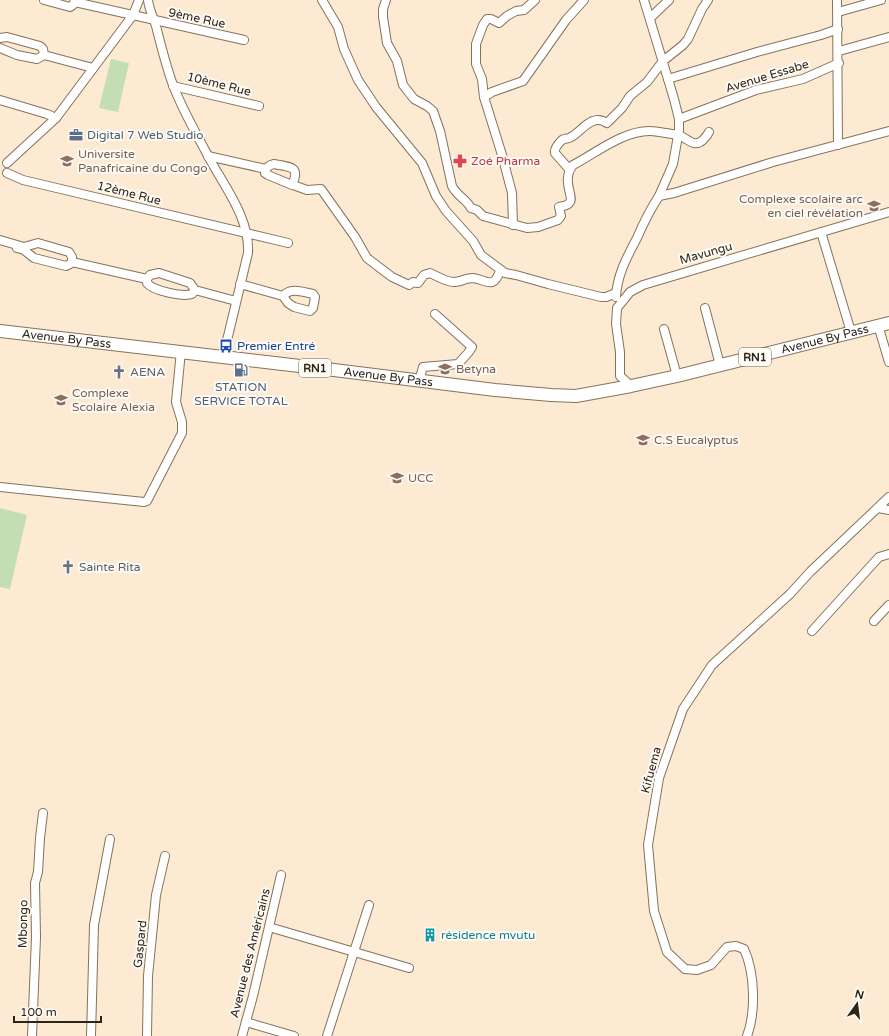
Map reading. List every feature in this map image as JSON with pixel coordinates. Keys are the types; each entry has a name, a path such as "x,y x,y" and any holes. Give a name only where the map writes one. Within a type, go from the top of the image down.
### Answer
{"highway":[{"name":"Avenue By Pass","path":"0,331 181,351 518,393 576,396 631,386 720,366 884,324"}],"street":[{"name":"9ème Rue","path":"44,0 70,7 75,1 154,21 244,40"},
{"path":"4,174 9,170 9,166 3,162 53,117 133,16 140,0"},
{"path":"148,0 149,8 173,86 208,156 238,210 248,243 248,253 223,357"},
{"path":"322,0 338,27 344,49 358,80 376,107 422,163 434,192 446,211 473,241 481,255 505,273 601,298 616,293"},
{"path":"386,0 383,9 383,17 387,43 397,62 403,85 414,99 433,111 440,131 452,186 456,193 469,204 471,208 477,210 483,216 527,228 538,227 560,219 559,207 566,206 571,199 567,185 569,169 573,165 606,146 634,133 653,131 677,135 691,143 696,143 702,142 707,137 709,132"},
{"path":"513,224 512,193 484,96 482,79 476,64 476,44 483,25 487,19 491,18 499,23 516,11 524,10 535,0"},
{"path":"484,96 523,81 566,20 584,0"},
{"path":"631,386 620,376 620,352 616,324 616,293 622,267 659,196 673,164 679,119 644,0"},
{"path":"650,18 669,0"},
{"path":"569,169 554,153 563,139 571,138 592,121 605,121 607,123 622,108 630,96 647,82 663,61 688,39 702,9 708,0"},
{"path":"837,0 839,51 838,145"},
{"path":"838,12 881,0"},
{"path":"668,79 838,29"},
{"path":"839,51 889,37"},
{"path":"0,38 7,38 40,46 43,49 44,55"},
{"path":"0,48 17,55 37,59 44,55 93,68"},
{"name":"Avenue Essabe","path":"679,119 756,90 803,79 839,63"},
{"name":"10ème Rue","path":"173,86 259,106"},
{"path":"1,104 45,117 53,117"},
{"path":"659,196 674,193 774,162 889,131"},
{"path":"208,156 266,169"},
{"path":"266,169 270,165 274,164 292,168 295,170 296,174 293,185"},
{"path":"266,169 265,173 268,175 293,185 307,190 321,189 367,258 392,277 409,285 413,282 418,284 424,275 430,273 450,282 473,278 485,283 491,283 497,278 500,270"},
{"name":"12ème Rue","path":"4,174 23,180 288,243"},
{"name":"Mavungu","path":"617,308 630,292 643,284 889,212"},
{"path":"821,232 851,332"},
{"path":"0,240 24,248 34,258 66,266 72,262 147,279"},
{"path":"0,244 24,248 38,243 69,252 72,257 72,262"},
{"path":"147,279 150,275 158,273 190,283 195,290 236,301"},
{"path":"147,279 148,283 153,288 182,295 192,294 195,290"},
{"path":"240,284 282,296"},
{"path":"705,308 720,366"},
{"path":"419,381 423,367 458,364 472,347 435,314"},
{"path":"884,324 889,362"},
{"path":"664,329 677,376"},
{"path":"0,487 144,502 147,501 182,433 182,422 176,402 181,351"},
{"name":"Kifuema","path":"747,1036 753,989 748,959 744,949 736,946 727,947 711,965 697,970 686,969 667,952 654,912 648,845 659,778 683,709 712,665 790,594 810,572 889,497"},
{"path":"878,508 889,510"},
{"path":"812,631 879,557 889,554"},
{"path":"874,621 889,605"},
{"name":"Mbongo","path":"32,1036 36,937 35,883 38,872 43,813"},
{"path":"91,1036 94,925 110,839"},
{"name":"Gaspard","path":"147,1036 148,976 156,895 165,856"},
{"name":"Avenue des Américains","path":"242,1036 281,875"},
{"path":"327,1036 369,905"},
{"path":"269,927 409,968"},
{"path":"246,1022 289,1035"}],"green space":[{"path":"111,59 129,63 118,112 99,108"},
{"path":"0,508 27,515 10,589 0,587"}],"place":[{"name":"Digital 7 Web Studio","path":"76,135"},
{"name":"Universite Panafricaine du Congo","path":"67,161"},
{"name":"Zoé Pharma","path":"460,161"},
{"name":"Complexe scolaire arc en ciel révélation","path":"874,206"},
{"name":"Premier Entré","path":"226,346"},
{"name":"Betyna","path":"445,369"},
{"name":"STATION SERVICE TOTAL","path":"241,370"},
{"name":"AENA","path":"119,372"},
{"name":"Complexe Scolaire Alexia","path":"61,400"},
{"name":"C.S Eucalyptus","path":"643,440"},
{"name":"UCC","path":"397,478"},
{"name":"Sainte Rita","path":"68,567"},
{"name":"résidence mvutu","path":"430,935"}]}
